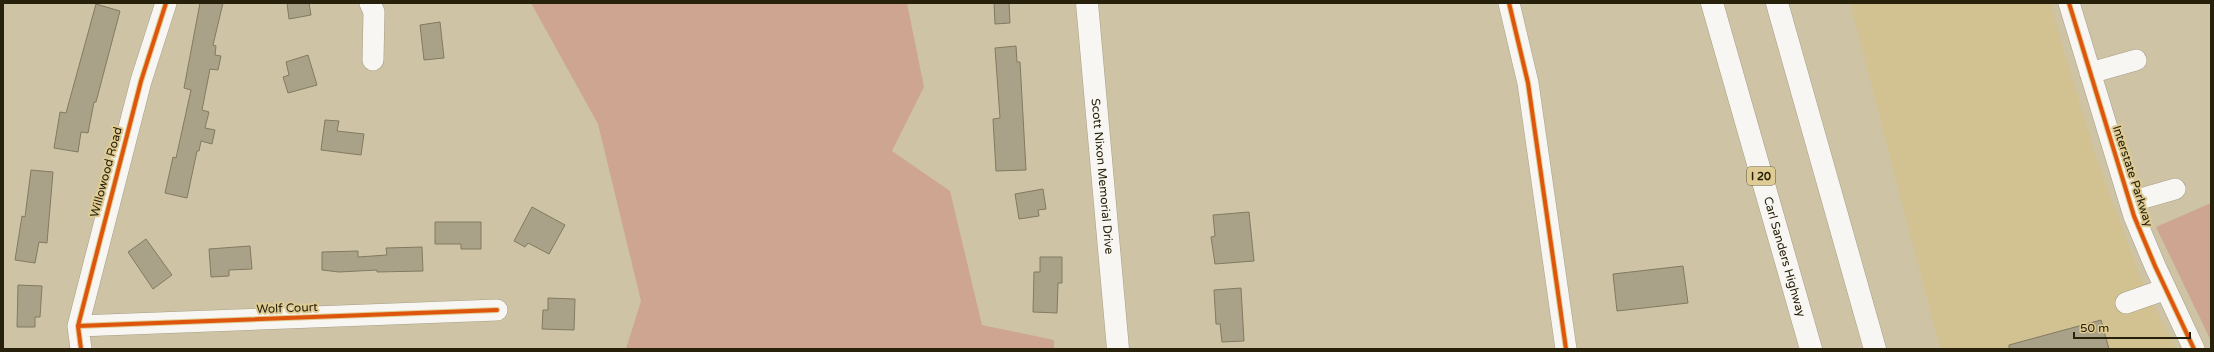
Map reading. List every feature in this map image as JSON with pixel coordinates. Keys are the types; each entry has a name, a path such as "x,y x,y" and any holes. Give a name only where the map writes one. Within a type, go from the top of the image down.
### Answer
{"main road":[{"name":"Scott Nixon Memorial Drive","path":"1087,3 1118,349"},
{"name":"Carl Sanders Highway","path":"1712,3 1811,349"},
{"path":"1780,9 1812,131 1875,349"}],"street":[{"name":"Willowood Road","path":"81,349 78,326 141,81 166,3"},
{"path":"370,3 374,12 373,60"},
{"path":"1509,3 1528,83 1566,349"},
{"name":"Interstate Parkway","path":"2069,3 2130,202 2166,289 2194,349"},
{"path":"2090,73 2136,60"},
{"path":"2130,202 2176,190"},
{"path":"2126,303 2166,289"},
{"name":"Wolf Court","path":"78,326 497,310"}],"shaded area":[{"path":"531,3 907,3 924,87 892,151 950,191 982,325 1054,340 1054,349 626,349 641,301 598,124"},
{"path":"1850,3 2050,3 2096,157 2144,286 2176,349 1940,349"},
{"path":"2211,203 2211,341 2156,227"}],"building":[{"path":"200,3 223,3 213,45 216,46 215,55 221,56 218,70 210,69 202,110 209,112 205,128 215,130 212,144 201,141 199,151 197,151 187,198 165,193 173,157 176,158 191,90 184,88"},
{"path":"287,3 309,3 311,15 289,19"},
{"path":"994,3 1009,3 1010,23 995,24"},
{"path":"96,4 120,11 96,102 94,102 88,133 81,132 78,152 54,148 60,112 66,113"},
{"path":"440,22 444,58 424,60 420,25"},
{"path":"1016,46 1017,62 1020,62 1026,170 996,171 993,119 1000,118 995,48"},
{"path":"308,55 317,85 288,93 283,77 289,75 286,62"},
{"path":"325,120 339,121 337,131 364,134 361,155 321,150"},
{"path":"31,170 53,172 47,243 39,242 35,263 15,260 22,216 25,217"},
{"path":"1043,189 1046,209 1038,210 1039,216 1019,219 1015,194"},
{"path":"532,207 565,225 549,254 528,243 525,247 514,241"},
{"path":"1249,212 1254,261 1215,264 1211,237 1215,236 1213,215"},
{"path":"435,222 481,222 481,249 461,249 461,244 435,244"},
{"path":"146,239 172,275 153,289 128,252"},
{"path":"250,246 252,269 229,270 229,276 211,277 209,249"},
{"path":"422,247 423,271 377,272 377,270 339,272 322,270 322,252 358,251 358,257 387,255 386,248"},
{"path":"1040,257 1062,257 1062,283 1058,283 1057,313 1033,312 1034,272 1040,272"},
{"path":"1683,266 1688,303 1617,311 1613,274"},
{"path":"18,285 42,286 40,317 35,317 35,327 17,327"},
{"path":"1241,288 1244,341 1222,342 1220,324 1216,324 1214,290"},
{"path":"548,298 575,299 574,330 542,329 543,310 548,310"},
{"path":"2101,320 2109,349 2009,349 2009,345"}],"cycle path":[{"path":"81,349 78,326 141,81 166,3"},
{"path":"1509,3 1528,83 1566,349"},
{"path":"2069,3 2134,216 2155,266 2194,349"},
{"path":"78,326 497,310"}]}
